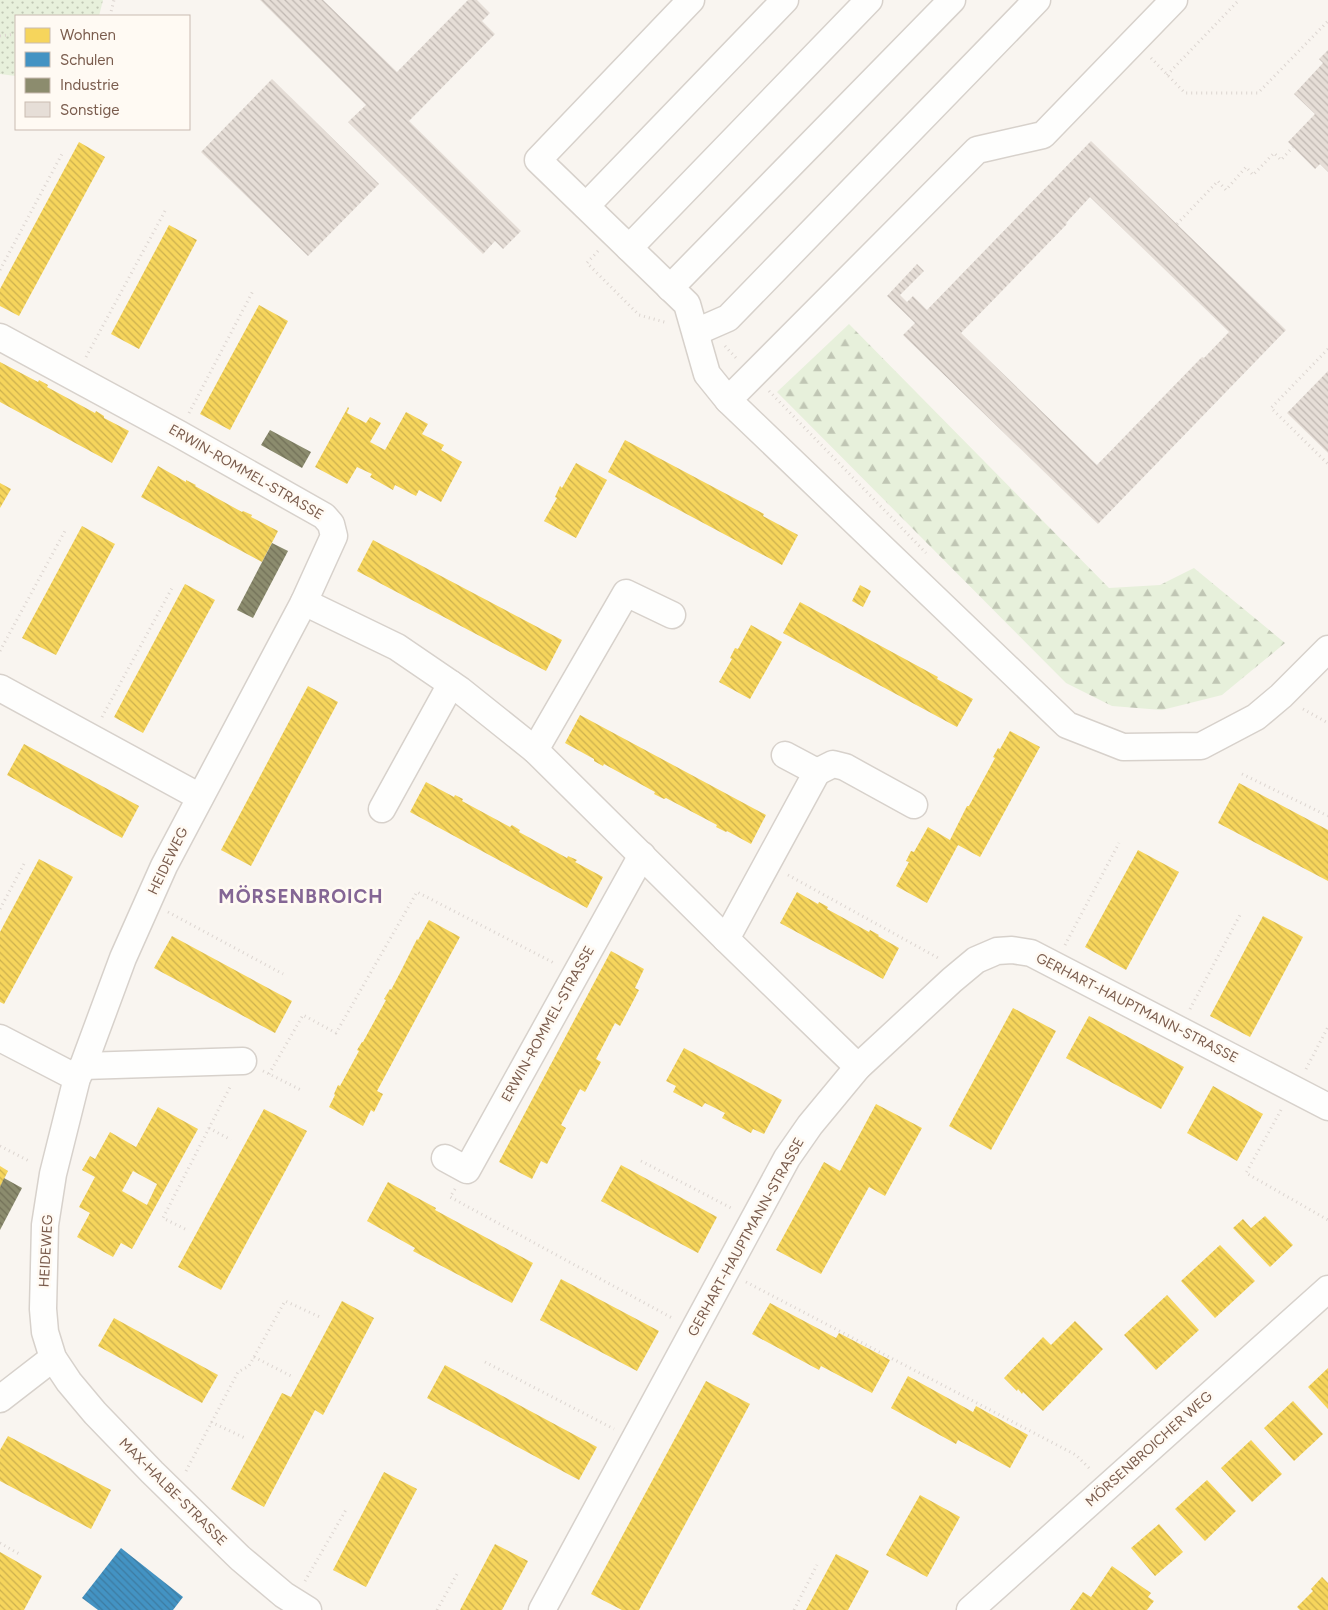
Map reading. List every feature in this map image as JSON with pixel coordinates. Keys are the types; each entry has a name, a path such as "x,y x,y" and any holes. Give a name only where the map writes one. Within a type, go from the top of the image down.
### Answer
{"street":[{"path":"691,0 538,160 687,304 708,374 728,400 1067,725 1123,747 1201,746 1256,717 1281,696 1328,649"},
{"path":"586,206 785,0"},
{"path":"622,241 869,0"},
{"path":"670,288 952,0"},
{"path":"696,332 728,318 1037,0"},
{"path":"728,400 977,150 1043,135 1174,0"},
{"name":"ERWIN-ROMMEL-STRASSE","path":"0,337 179,434 328,519 333,528 333,541 304,602"},
{"path":"535,750 626,593 672,615"},
{"path":"304,602 398,647 451,684 535,750 858,1067"},
{"name":"HEIDEWEG","path":"53,1358 45,1332 45,1225 53,1174 80,1072 123,958 164,866 304,602"},
{"path":"382,809 451,684"},
{"path":"0,688 200,797"},
{"path":"785,756 817,772"},
{"path":"726,939 817,772 833,764 845,768 914,805"},
{"name":"ERWIN-ROMMEL-STRASSE","path":"456,1164 576,974 642,856"},
{"name":"GERHART-HAUPTMANN-STRASSE","path":"542,1610 787,1158 810,1125 858,1067 976,960 996,951 1012,950 1031,954 1328,1107"},
{"path":"0,1038 25,1059 80,1072 244,1061"},
{"name":"MÖRSENBROICHER WEG","path":"970,1610 1328,1289"},
{"path":"0,1399 53,1358"},
{"name":"MAX-HALBE-STRASSE","path":"53,1358 95,1413 174,1494 240,1558 284,1595 301,1605"}],"path":[{"path":"110,15 114,0"},
{"path":"1167,74 1239,0"},
{"path":"1135,41 1185,93 1258,93 1328,21"},
{"path":"0,36 15,34"},
{"path":"1177,224 1218,181 1226,190 1246,168 1253,175 1274,153 1281,160 1293,147"},
{"path":"0,270 64,152"},
{"path":"75,378 165,211"},
{"path":"622,241 587,263 639,315 696,332 725,346 933,560"},
{"path":"179,434 254,289"},
{"path":"1328,349 1271,408 1328,464"},
{"path":"0,651 66,529"},
{"path":"90,737 172,588"},
{"path":"1242,774 1328,816"},
{"path":"1054,965 1119,843"},
{"path":"0,909 25,862"},
{"path":"767,863 962,971"},
{"path":"269,1074 303,1015 336,1033 416,892 576,974"},
{"path":"148,902 283,974"},
{"path":"1179,1029 1242,913"},
{"path":"1328,1028 1246,1173 1328,1220"},
{"path":"185,1229 163,1218 244,1061 301,1090"},
{"path":"209,1128 231,1140"},
{"path":"0,1146 53,1174"},
{"path":"641,1161 754,1220"},
{"path":"456,1164 450,1197 694,1330"},
{"path":"726,1272 1076,1455 1108,1486"},
{"path":"174,1494 238,1372 249,1366 285,1301 322,1318"},
{"path":"254,1358 293,1377"},
{"path":"486,1362 634,1440"},
{"path":"211,1422 247,1439"},
{"path":"301,1605 347,1508"},
{"path":"0,1543 22,1555"},
{"path":"794,1610 817,1566"},
{"path":"437,1610 457,1574"}],"green space":[{"path":"0,0 103,0 99,15 15,15 15,76 0,74"},
{"path":"849,324 1109,588 1160,585 1194,568 1285,643 1222,695 1162,710 1112,706 1066,683 777,392"}],"building: Wohnen":[{"path":"79,142 105,157 19,316 0,306 0,289"},
{"path":"169,225 197,240 139,349 111,334"},
{"path":"259,305 288,321 230,430 200,414"},
{"path":"0,362 38,382 39,380 48,385 47,387 95,413 96,411 104,416 104,418 129,431 112,463 0,402"},
{"path":"348,407 347,413 366,423 370,417 381,423 370,442 385,450 406,412 428,424 422,434 444,445 441,450 462,462 441,502 419,490 416,496 395,485 393,490 370,477 372,474 357,467 347,484 315,467"},
{"path":"625,440 764,514 763,516 798,535 782,565 608,472"},
{"path":"576,463 607,480 576,538 544,521 557,498 555,497 560,486 562,488"},
{"path":"158,466 186,482 186,480 196,485 242,512 252,515 251,517 278,531 262,562 141,497"},
{"path":"0,483 11,489 0,508"},
{"path":"82,526 115,544 56,655 22,638"},
{"path":"373,540 562,640 546,671 357,571"},
{"path":"185,584 215,600 143,733 114,717"},
{"path":"860,585 871,591 863,607 852,601"},
{"path":"800,602 938,677 937,679 973,699 957,727 783,633"},
{"path":"751,625 782,642 750,699 719,682 732,659 730,658 735,648 738,649"},
{"path":"308,686 338,702 251,866 221,850"},
{"path":"580,715 766,815 751,844 716,827 717,825 666,798 664,799 654,794 655,792 604,764 603,766 565,743"},
{"path":"1010,731 1040,747 980,857 958,845 927,903 896,886 909,862 906,861 911,851 914,852 928,827 950,840 995,758 993,757"},
{"path":"24,744 139,806 122,838 7,775"},
{"path":"426,782 454,797 455,795 463,799 462,801 510,827 512,825 520,830 519,832 567,858 568,856 577,860 575,862 603,877 587,908 410,812"},
{"path":"1239,783 1328,830 1328,881 1218,823"},
{"path":"1138,850 1179,872 1126,970 1085,947"},
{"path":"39,859 73,877 4,1004 0,1002 0,932"},
{"path":"797,892 818,904 819,902 828,907 827,909 869,932 870,930 899,948 883,979 780,923"},
{"path":"1263,916 1303,937 1250,1037 1210,1016"},
{"path":"429,920 460,937 377,1091 383,1094 374,1112 371,1110 363,1126 329,1107 338,1085 340,1086 359,1051 357,1050 386,1000 384,999 391,990"},
{"path":"172,936 292,1001 275,1033 154,968"},
{"path":"611,951 644,969 635,988 639,990 620,1026 615,1023 596,1059 601,1062 585,1092 580,1089 561,1125 566,1128 547,1164 541,1161 532,1179 499,1162"},
{"path":"1013,1008 1056,1031 991,1150 949,1126"},
{"path":"1089,1016 1184,1067 1161,1109 1066,1058"},
{"path":"684,1048 782,1100 764,1134 753,1129 751,1133 722,1118 725,1113 705,1103 702,1107 673,1092 676,1086 666,1081"},
{"path":"1213,1086 1263,1114 1237,1161 1187,1133"},
{"path":"876,1104 922,1128 885,1196 869,1187 821,1274 776,1250 824,1162 840,1171"},
{"path":"158,1107 198,1129 132,1249 121,1243 113,1257 77,1237 90,1213 79,1207 95,1177 82,1170 90,1156 95,1159 110,1132 136,1147","holes":["133,1171 157,1184 147,1205 122,1191"]},
{"path":"264,1109 307,1131 221,1290 178,1267"},
{"path":"621,1165 717,1217 698,1253 601,1201"},
{"path":"0,1166 8,1171 0,1187"},
{"path":"388,1182 436,1208 435,1210 533,1263 512,1303 413,1251 415,1248 367,1221"},
{"path":"1265,1216 1293,1245 1270,1267 1233,1228 1243,1219 1251,1228"},
{"path":"1220,1245 1255,1281 1215,1318 1181,1281"},
{"path":"561,1279 659,1331 637,1371 540,1320"},
{"path":"1167,1295 1199,1330 1156,1370 1124,1335"},
{"path":"342,1301 374,1318 323,1415 315,1410 264,1507 231,1489 282,1393 291,1397"},
{"path":"770,1303 836,1338 839,1333 890,1360 872,1393 821,1366 819,1370 752,1334"},
{"path":"114,1318 218,1375 202,1403 98,1346"},
{"path":"1075,1321 1103,1349 1043,1411 1023,1392 1022,1394 1018,1389 1017,1391 1004,1378 1043,1337 1051,1345"},
{"path":"445,1365 597,1447 579,1480 427,1398"},
{"path":"1328,1368 1328,1409 1308,1387"},
{"path":"908,1376 973,1412 976,1406 1028,1435 1010,1468 958,1440 956,1444 891,1408"},
{"path":"706,1381 750,1404 639,1610 622,1610 591,1594"},
{"path":"1293,1401 1323,1434 1294,1461 1264,1428"},
{"path":"8,1436 111,1490 91,1529 0,1481 0,1450"},
{"path":"1251,1440 1282,1474 1252,1502 1221,1468"},
{"path":"384,1472 417,1489 366,1587 333,1570"},
{"path":"1207,1480 1236,1511 1205,1541 1175,1509"},
{"path":"920,1495 960,1517 927,1577 886,1555"},
{"path":"1159,1524 1183,1552 1155,1576 1131,1548"},
{"path":"495,1544 528,1561 502,1610 460,1610"},
{"path":"0,1552 42,1576 24,1610 0,1610"},
{"path":"836,1554 869,1571 848,1610 806,1610"},
{"path":"1112,1566 1151,1593 1148,1597 1154,1601 1147,1610 1070,1610 1083,1592 1091,1597"},
{"path":"1322,1577 1328,1583 1328,1610 1300,1610 1297,1607 1313,1591 1311,1589"}],"building: Schulen":[{"path":"121,1548 183,1597 173,1610 98,1610 82,1598"}],"building: Industrie":[{"path":"270,430 311,452 302,468 261,445"},
{"path":"272,543 288,551 253,618 237,610"},
{"path":"4,1178 22,1188 0,1230 0,1187"}],"building: Sonstige":[{"path":"260,0 323,0 397,72 468,0 477,0 490,13 482,21 495,34 409,121 521,231 503,249 495,241 483,254 348,122 366,105"},
{"path":"1328,50 1328,172 1320,164 1315,169 1288,142 1315,114 1294,94 1323,63 1319,59"},
{"path":"272,79 379,184 308,256 201,152"},
{"path":"1091,141 1286,330 1098,524 903,335 915,323 887,296 917,264 924,271 900,295 907,302 913,296 927,310","holes":["1090,197 1229,332 1204,358 1202,357 1097,465 961,333 1067,224"]},
{"path":"1328,371 1328,453 1287,413"}],"district":[{"name":"MÖRSENBROICH","path":"301,896"}]}
